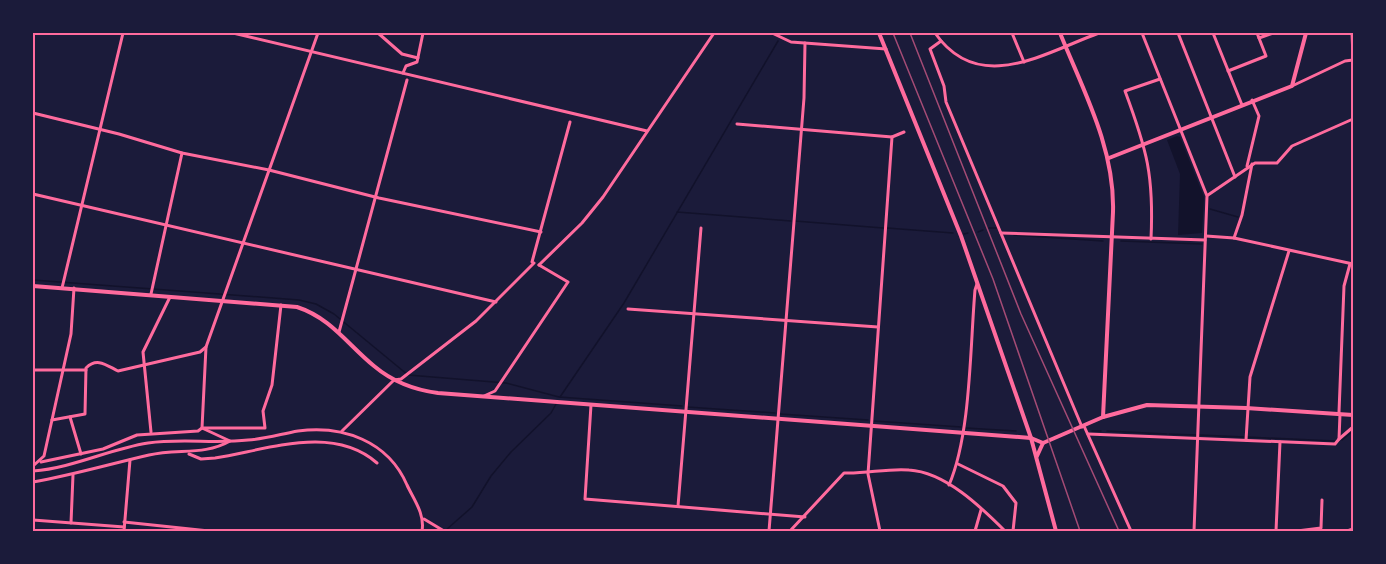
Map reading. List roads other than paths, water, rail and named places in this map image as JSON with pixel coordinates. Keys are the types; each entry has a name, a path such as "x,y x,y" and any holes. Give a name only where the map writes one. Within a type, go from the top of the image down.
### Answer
{"street":[{"path":"62,288 123,33"},
{"path":"233,33 647,132"},
{"path":"202,428 206,347 318,33"},
{"path":"378,33 402,54 418,58"},
{"path":"403,74 406,66 417,62 423,33"},
{"path":"539,266 582,223 714,33"},
{"path":"772,33 791,42 886,49"},
{"path":"879,33 938,173 978,284 1031,438 1056,531"},
{"path":"935,33 941,41 964,59 984,66 1004,67 1024,63 1099,33"},
{"path":"1012,33 1024,63"},
{"path":"1060,33 1109,158 1113,196 1103,417"},
{"path":"1142,33 1207,196 1194,531"},
{"path":"1178,33 1235,177"},
{"path":"1213,33 1242,105"},
{"path":"1228,71 1266,56 1257,33"},
{"path":"1259,38 1273,33"},
{"path":"1292,86 1305,33"},
{"path":"1109,158 1292,86 1353,58 1352,33"},
{"path":"941,41 930,50 944,86 946,102 1083,426 1131,531"},
{"path":"769,531 801,129 805,43"},
{"path":"1151,239 1153,194 1144,144 1125,91 1160,79"},
{"path":"339,332 406,81"},
{"path":"1247,168 1259,116 1252,100"},
{"path":"33,113 100,129 182,153 269,170 375,198 542,232"},
{"path":"1207,196 1252,164 1262,161 1277,163 1292,146 1353,119"},
{"path":"483,397 495,391 568,282 532,262 570,122"},
{"path":"737,124 892,137 904,132"},
{"path":"880,531 868,474 892,137"},
{"path":"150,294 182,153"},
{"path":"1234,238 1244,205 1252,164"},
{"path":"33,194 496,302"},
{"path":"678,506 701,228"},
{"path":"1001,233 1062,233 1151,239 1234,238 1351,264 1344,286 1339,439"},
{"path":"1246,440 1246,408 1250,376 1289,251"},
{"path":"342,431 394,380 401,379 447,344 496,302 534,263"},
{"path":"950,485 958,465 963,433 975,290 978,284"},
{"path":"33,286 281,305 310,312 339,332 375,367 394,380 426,391 1031,438 1043,443"},
{"path":"41,462 71,334 74,288"},
{"path":"151,432 143,352 171,296"},
{"path":"33,466 151,432 198,431 202,428 265,428 263,411 272,386 281,305"},
{"path":"628,309 878,327"},
{"path":"52,420 85,414 86,370 90,364 106,363 118,371 200,352 206,347"},
{"path":"33,370 86,370"},
{"path":"591,405 585,499 805,517"},
{"path":"1036,458 1043,443 1103,417 1147,405 1246,408 1353,415"},
{"path":"70,417 81,454"},
{"path":"1088,434 1335,444 1353,427"},
{"path":"202,428 230,441"},
{"path":"33,471 88,461 147,443 261,439 318,429 342,431 369,442 396,464 424,519 444,531"},
{"path":"33,482 73,475 151,454 188,453 222,446 230,441"},
{"path":"188,453 201,459 214,458 326,441 352,447 377,462"},
{"path":"1276,531 1280,442"},
{"path":"124,527 130,460"},
{"path":"958,465 1003,486 1016,503 1013,531"},
{"path":"790,531 844,473 868,474 907,469 928,473 950,485 1005,531"},
{"path":"71,523 73,475"},
{"path":"1297,531 1321,528 1322,500"},
{"path":"975,531 981,509"},
{"path":"422,531 424,519"},
{"path":"33,520 210,531"},
{"path":"1347,531 1353,530"}],"waterway":[{"path":"560,397 624,303 778,41"},
{"path":"1210,209 1238,217"},
{"path":"677,212 791,221"},
{"path":"795,221 883,228"},
{"path":"887,228 953,233"},
{"path":"989,228 996,228"},
{"path":"978,232 983,230"},
{"path":"964,234 968,233"},
{"path":"1014,235 1103,241"},
{"path":"1121,241 1202,244"},
{"path":"33,280 299,300 316,304 334,314 408,375 506,383 559,397 682,406"},
{"path":"446,530 472,507 491,476 511,452 551,413 556,404"},
{"path":"687,407 775,413"},
{"path":"780,414 868,420"},
{"path":"874,421 961,427"},
{"path":"966,428 1016,431"},
{"path":"1092,431 1101,431"},
{"path":"1107,431 1167,434"},
{"path":"1342,440 1353,431"},
{"path":"1169,434 1196,435"},
{"path":"1200,435 1244,437"},
{"path":"1247,437 1335,441"}],"railway":[{"path":"893,33 993,279 1080,531"},
{"path":"910,33 1021,314 1119,531"}]}
